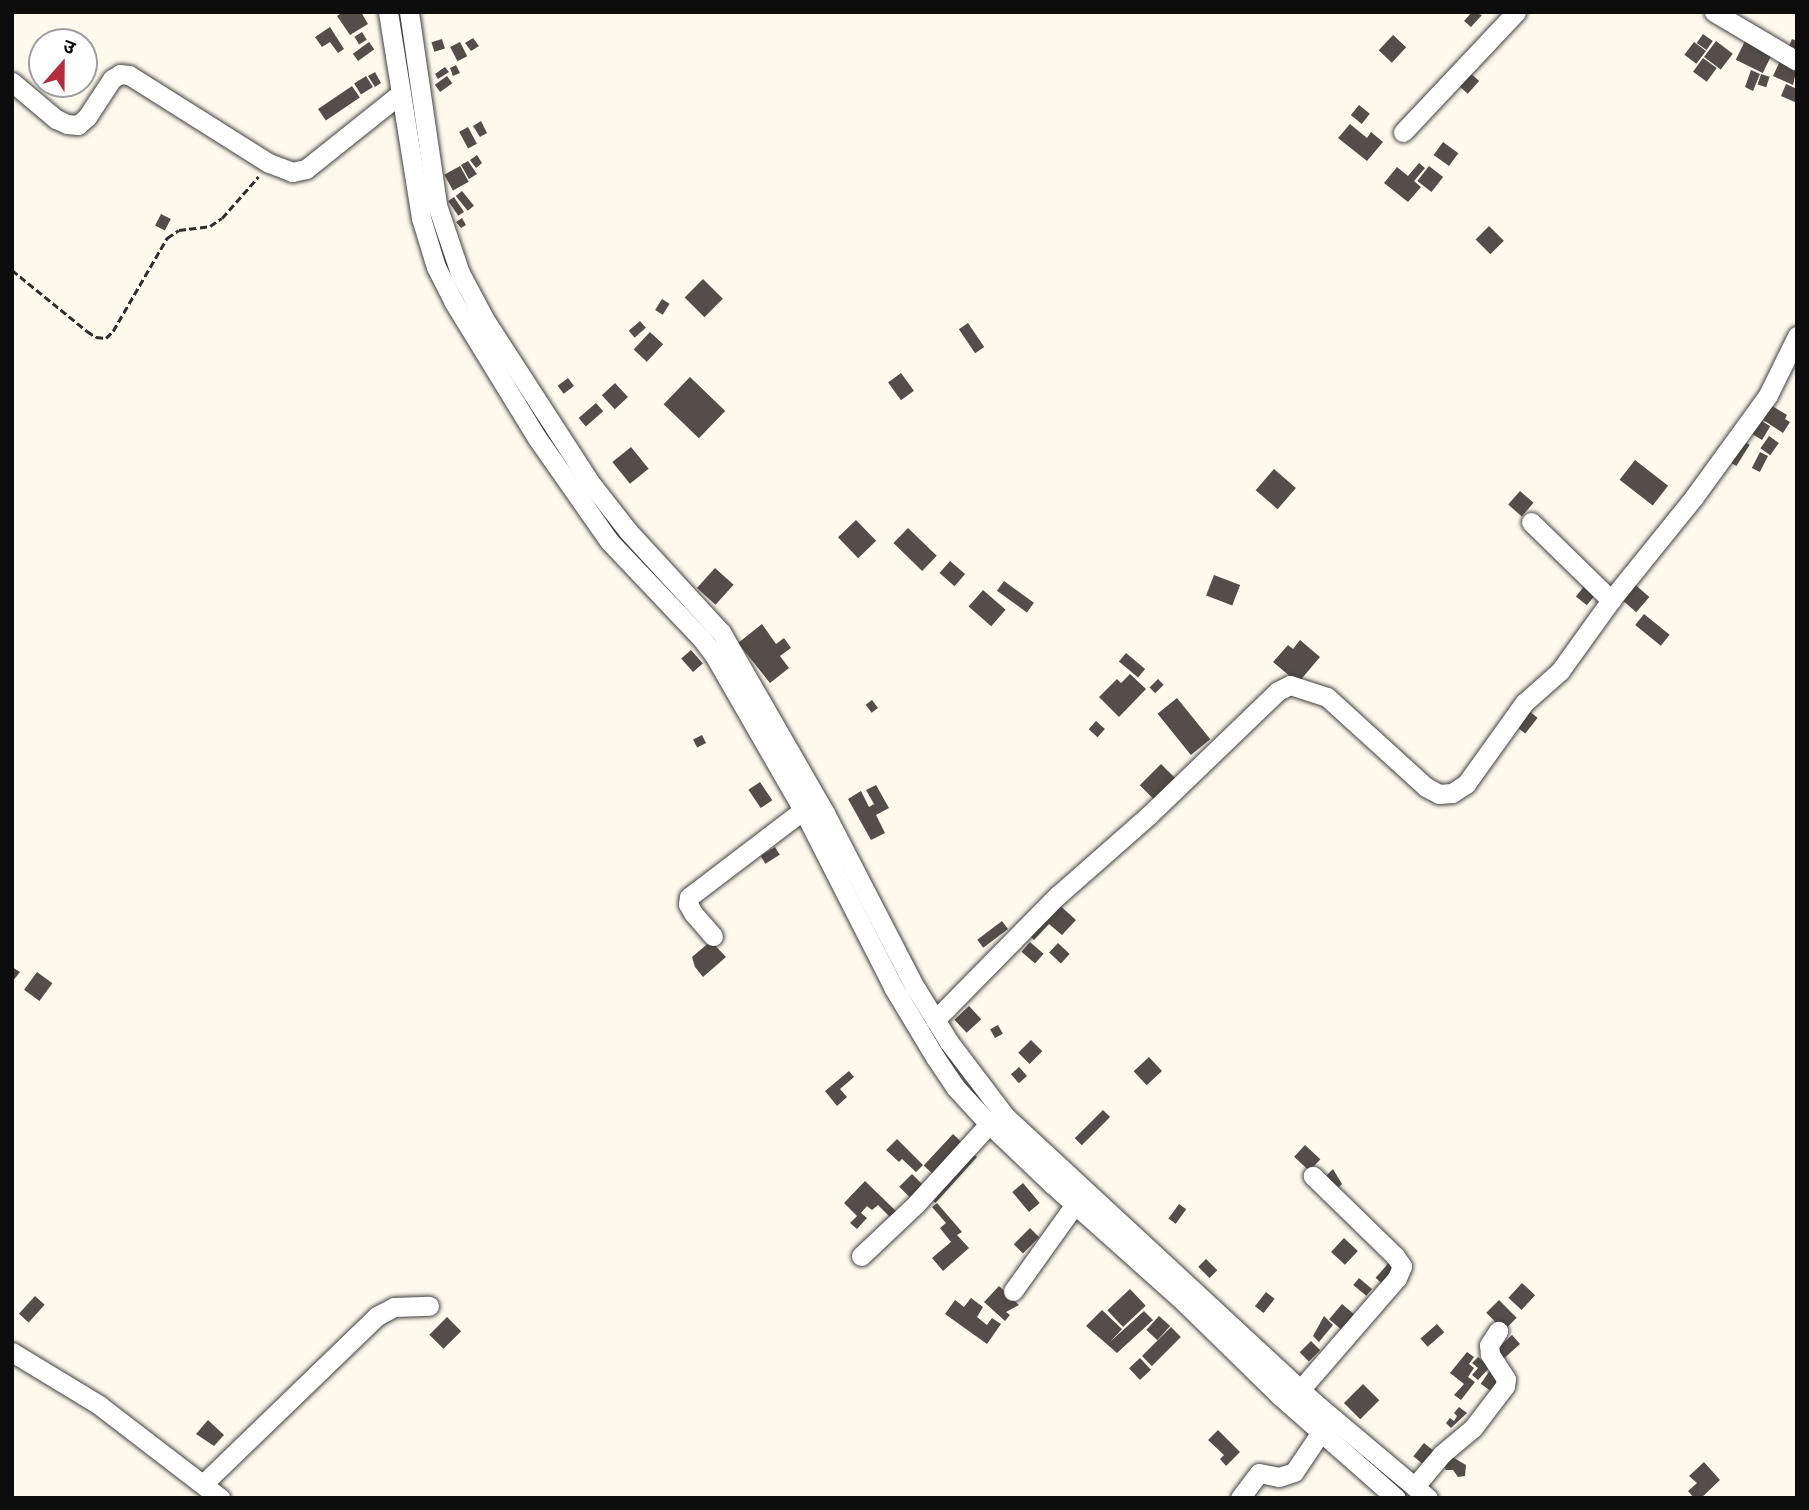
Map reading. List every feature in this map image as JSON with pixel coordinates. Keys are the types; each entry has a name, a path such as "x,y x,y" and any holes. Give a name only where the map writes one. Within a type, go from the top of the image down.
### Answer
{"street":[{"path":"388,12 428,246 467,326 537,438 609,541 702,639 713,655 803,810 906,1011 955,1087 989,1124 1321,1432 1396,1498"},
{"path":"409,12 437,205 466,285 485,320 589,481 628,531 721,632 825,813 915,987 981,1087 1006,1117 1300,1390 1421,1492 1442,1454 1473,1428 1505,1386 1506,1379 1490,1354 1489,1345 1498,1331"},
{"path":"1403,132 1516,12"},
{"path":"1714,12 1797,61"},
{"path":"12,82 56,119 78,125 87,117 112,79 120,74 129,75 269,163 292,172 306,169 400,94"},
{"path":"936,1020 1058,895 1150,815 1278,691 1290,685 1327,697 1426,787 1439,794 1451,793 1466,784 1524,703 1560,671 1611,600 1679,517 1768,396 1797,336"},
{"path":"1531,522 1611,600"},
{"path":"713,936 693,913 688,904 689,897 803,810"},
{"path":"861,1256 904,1216 989,1124"},
{"path":"1300,1390 1396,1278 1402,1266 1395,1256 1312,1176"},
{"path":"1013,1290 1075,1204"},
{"path":"204,1485 377,1316 394,1307 429,1306"},
{"path":"12,1352 99,1405 220,1498"},
{"path":"1240,1498 1259,1473 1279,1477 1294,1472 1321,1432"}],"path":[{"path":"12,270 96,337 106,338 113,331 167,238 179,230 210,226 222,218 269,163"}],"building":[{"path":"343,12 361,12 368,24 350,35 337,16"},
{"path":"1472,12 1482,15 1471,27 1464,21"},
{"path":"330,27 344,49 338,53 330,42 322,47 315,37"},
{"path":"362,32 367,40 359,44 354,37"},
{"path":"1703,34 1713,41 1707,50 1697,43"},
{"path":"1393,35 1406,47 1392,63 1379,50"},
{"path":"473,38 479,46 471,51 465,43"},
{"path":"442,39 445,49 434,52 431,42"},
{"path":"1792,39 1797,41 1797,56 1787,51"},
{"path":"1716,41 1733,54 1721,70 1704,57"},
{"path":"1745,41 1772,54 1763,73 1736,60"},
{"path":"369,42 374,49 358,61 353,54"},
{"path":"460,42 467,56 457,61 450,47"},
{"path":"1694,42 1706,51 1696,64 1684,55"},
{"path":"1703,58 1717,68 1707,82 1693,72"},
{"path":"1780,61 1797,68 1793,85 1773,76"},
{"path":"456,65 460,73 453,76 450,68"},
{"path":"445,67 449,72 438,79 435,74"},
{"path":"1751,70 1760,74 1753,91 1745,87"},
{"path":"1468,71 1479,81 1468,94 1457,84"},
{"path":"375,72 381,83 375,87 368,76"},
{"path":"1761,74 1770,77 1766,87 1758,84"},
{"path":"366,76 373,87 361,94 354,83"},
{"path":"447,76 452,83 440,92 435,85"},
{"path":"1786,84 1797,89 1797,103 1781,96"},
{"path":"352,86 360,98 326,121 318,109"},
{"path":"1359,105 1370,114 1362,124 1351,115"},
{"path":"481,121 487,133 480,137 473,126"},
{"path":"1350,124 1367,138 1371,132 1383,142 1367,161 1338,138"},
{"path":"468,127 477,144 468,148 459,132"},
{"path":"1443,142 1458,153 1449,166 1434,155"},
{"path":"477,155 482,163 476,168 470,160"},
{"path":"468,161 477,174 469,179 461,165"},
{"path":"1419,163 1425,168 1414,181 1421,187 1408,202 1384,183 1397,167 1408,176"},
{"path":"460,166 469,182 453,190 444,175"},
{"path":"1429,166 1443,177 1431,192 1417,181"},
{"path":"462,191 474,206 468,211 456,196"},
{"path":"454,197 464,212 458,216 448,201"},
{"path":"161,214 171,219 165,231 155,226"},
{"path":"462,218 466,225 461,228 456,222"},
{"path":"1489,226 1504,241 1490,254 1476,239"},
{"path":"703,279 723,299 704,317 685,297"},
{"path":"662,299 670,304 663,315 655,310"},
{"path":"640,321 646,328 635,338 629,331"},
{"path":"968,323 984,347 975,353 959,329"},
{"path":"650,332 663,344 647,362 634,350"},
{"path":"901,373 914,391 901,400 888,382"},
{"path":"690,377 725,411 699,438 664,404"},
{"path":"568,378 574,386 564,394 558,386"},
{"path":"615,383 628,397 615,409 602,395"},
{"path":"596,403 603,411 586,426 579,418"},
{"path":"1769,404 1787,415 1785,419 1790,422 1783,433 1760,418"},
{"path":"1760,420 1770,426 1762,440 1752,434"},
{"path":"1769,436 1779,443 1770,455 1760,448"},
{"path":"1742,440 1750,445 1736,466 1729,461"},
{"path":"631,447 649,469 630,484 612,462"},
{"path":"1760,452 1768,456 1760,472 1752,468"},
{"path":"1635,460 1668,486 1653,506 1620,480"},
{"path":"1274,469 1296,488 1278,509 1256,490"},
{"path":"1520,491 1534,503 1522,516 1508,505"},
{"path":"856,520 876,541 858,558 838,537"},
{"path":"908,528 937,556 922,571 893,543"},
{"path":"950,561 965,574 955,586 940,573"},
{"path":"715,568 734,585 716,605 697,588"},
{"path":"1214,575 1240,585 1232,606 1206,596"},
{"path":"1004,581 1034,603 1027,612 997,591"},
{"path":"1632,582 1649,597 1636,612 1619,597"},
{"path":"1586,584 1597,593 1587,605 1576,596"},
{"path":"983,590 1006,610 991,626 969,607"},
{"path":"1644,614 1670,635 1661,646 1635,625"},
{"path":"762,624 776,644 784,638 791,648 780,656 789,668 770,683 738,643"},
{"path":"1300,640 1320,657 1298,683 1273,662 1288,645 1293,649"},
{"path":"691,650 703,664 693,672 681,659"},
{"path":"1126,653 1145,669 1138,677 1119,661"},
{"path":"1130,674 1146,689 1119,717 1099,697 1117,679 1121,683"},
{"path":"1158,679 1164,685 1155,693 1150,687"},
{"path":"1177,698 1210,739 1191,755 1158,714"},
{"path":"872,700 878,708 872,713 866,705"},
{"path":"1525,708 1538,718 1525,734 1513,724"},
{"path":"1096,721 1105,729 1098,737 1089,729"},
{"path":"702,735 706,743 697,748 693,740"},
{"path":"1161,764 1180,783 1159,804 1140,785"},
{"path":"760,782 772,800 761,808 748,790"},
{"path":"876,785 889,808 876,815 885,833 871,840 848,799 861,791 869,807 874,804 866,790"},
{"path":"775,847 780,855 765,864 761,856"},
{"path":"1056,902 1076,920 1062,935 1049,924 1034,940 1027,933"},
{"path":"1002,921 1008,929 983,948 977,940"},
{"path":"711,941 726,957 703,977 695,967 692,957"},
{"path":"1030,942 1044,954 1035,964 1021,952"},
{"path":"1058,943 1070,954 1061,963 1049,953"},
{"path":"12,967 20,972 12,982"},
{"path":"37,972 52,983 39,1001 24,990"},
{"path":"969,1006 981,1019 967,1033 954,1020"},
{"path":"998,1025 1003,1034 995,1038 990,1029"},
{"path":"1031,1040 1042,1051 1030,1064 1018,1053"},
{"path":"1149,1057 1162,1071 1147,1085 1134,1071"},
{"path":"1019,1067 1027,1076 1019,1083 1011,1074"},
{"path":"849,1071 854,1077 840,1089 847,1097 837,1106 825,1091"},
{"path":"1103,1110 1110,1117 1082,1145 1075,1138"},
{"path":"953,1134 965,1145 935,1176 924,1165"},
{"path":"897,1139 923,1165 916,1172 902,1159 899,1162 886,1150"},
{"path":"1305,1145 1320,1159 1309,1171 1294,1157"},
{"path":"968,1149 977,1157 935,1203 927,1195"},
{"path":"1333,1169 1342,1184 1334,1192 1322,1180"},
{"path":"912,1174 928,1190 916,1203 899,1187"},
{"path":"865,1181 897,1212 891,1218 878,1205 872,1210 867,1206 861,1213 867,1218 857,1229 850,1223 857,1216 844,1203"},
{"path":"1023,1183 1040,1203 1029,1212 1012,1192"},
{"path":"937,1203 962,1232 957,1235 969,1248 943,1271 932,1258 951,1242 940,1228 946,1223 932,1207"},
{"path":"1179,1204 1186,1209 1176,1224 1168,1219"},
{"path":"1030,1228 1039,1237 1023,1253 1014,1244"},
{"path":"1344,1238 1358,1251 1345,1265 1331,1252"},
{"path":"1206,1259 1217,1270 1210,1278 1198,1267"},
{"path":"1392,1259 1399,1265 1382,1284 1376,1278"},
{"path":"1359,1278 1372,1289 1366,1296 1353,1285"},
{"path":"1522,1283 1535,1295 1522,1310 1508,1298"},
{"path":"999,1286 1019,1305 1006,1312 1010,1315 1005,1321 984,1302"},
{"path":"1130,1289 1146,1306 1123,1327 1107,1310"},
{"path":"1266,1292 1275,1299 1264,1313 1255,1306"},
{"path":"35,1296 45,1305 29,1323 19,1314"},
{"path":"971,1298 983,1307 977,1317 987,1325 992,1318 1001,1324 987,1344 945,1314 955,1300 964,1307"},
{"path":"1499,1300 1517,1318 1504,1330 1486,1313"},
{"path":"1342,1304 1355,1315 1342,1330 1329,1319"},
{"path":"1102,1310 1122,1329 1110,1342 1144,1311 1153,1320 1117,1353 1086,1326"},
{"path":"1159,1316 1170,1326 1157,1340 1146,1330"},
{"path":"1324,1316 1333,1325 1319,1342 1313,1336"},
{"path":"447,1317 461,1331 443,1349 429,1335"},
{"path":"1437,1324 1444,1332 1428,1347 1420,1338"},
{"path":"1171,1327 1181,1337 1152,1366 1142,1356"},
{"path":"1512,1335 1520,1344 1501,1361 1493,1352"},
{"path":"1311,1341 1320,1350 1309,1362 1300,1352"},
{"path":"1467,1352 1474,1357 1469,1364 1474,1368 1468,1377 1475,1382 1461,1400 1454,1395 1464,1384 1450,1373"},
{"path":"1478,1357 1490,1367 1478,1380 1472,1375 1478,1368 1472,1363"},
{"path":"1140,1358 1151,1370 1140,1380 1129,1368"},
{"path":"1491,1369 1501,1376 1491,1391 1481,1384"},
{"path":"1363,1384 1379,1400 1360,1419 1344,1403"},
{"path":"1459,1407 1467,1413 1451,1428 1446,1423 1450,1418 1454,1421 1457,1416 1454,1413"},
{"path":"208,1420 224,1435 214,1446 196,1434"},
{"path":"1218,1430 1240,1452 1226,1466 1220,1459 1224,1455 1208,1440"},
{"path":"1424,1443 1434,1451 1423,1464 1413,1456"},
{"path":"1449,1455 1466,1465 1465,1476 1458,1477 1453,1470 1446,1470 1442,1463"},
{"path":"1704,1462 1720,1480 1701,1498 1694,1498 1688,1491 1697,1483 1689,1476"}]}
